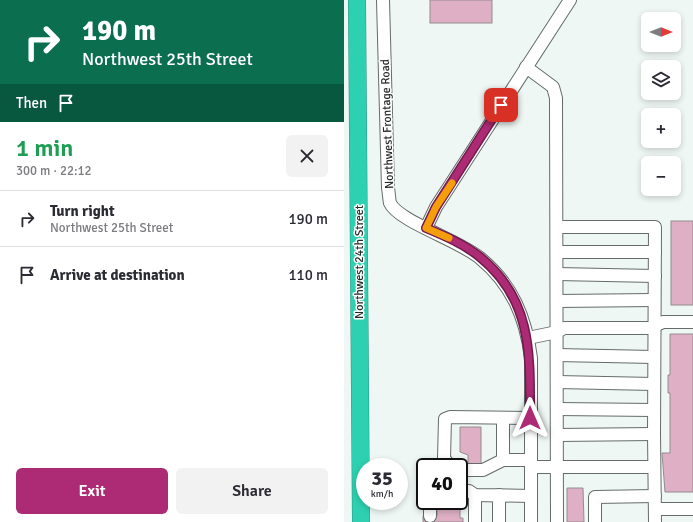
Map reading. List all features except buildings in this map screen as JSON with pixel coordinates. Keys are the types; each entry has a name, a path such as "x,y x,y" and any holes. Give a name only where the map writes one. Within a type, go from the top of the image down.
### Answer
{"highway":[{"name":"Northwest 24th Street","path":"357,1 361,522"}],"street":[{"name":"Northwest Frontage Road","path":"383,0 388,188 390,203 398,214 463,246 491,267 501,279 516,303 528,338 530,358 531,522"},
{"path":"426,228 436,207 570,0"},
{"path":"526,66 553,87 556,98 557,522"},
{"path":"556,227 655,227 655,522"},
{"path":"556,252 655,252"},
{"path":"557,274 655,276"},
{"path":"557,301 654,300"},
{"path":"528,338 557,332 564,328 654,327 663,322 693,322"},
{"path":"557,355 654,357"},
{"path":"557,382 654,384"},
{"path":"557,409 654,410"},
{"path":"444,458 445,419 450,417 530,418"},
{"path":"503,418 503,460"},
{"path":"557,435 654,434"},
{"path":"468,470 483,470 503,460 557,468 654,467"},
{"path":"468,491 475,495 531,496"},
{"path":"475,495 475,522"},
{"path":"498,495 498,522"},
{"path":"595,522 595,496 655,496"},
{"path":"655,509 693,509"},
{"path":"430,510 430,516"}],"slow traffic":[{"path":"449,238 426,228 436,207 452,183"}],"route":[{"path":"501,105 436,207 426,228 456,242 479,257 491,267 510,292 525,324 528,338 530,358 530,418"}]}
